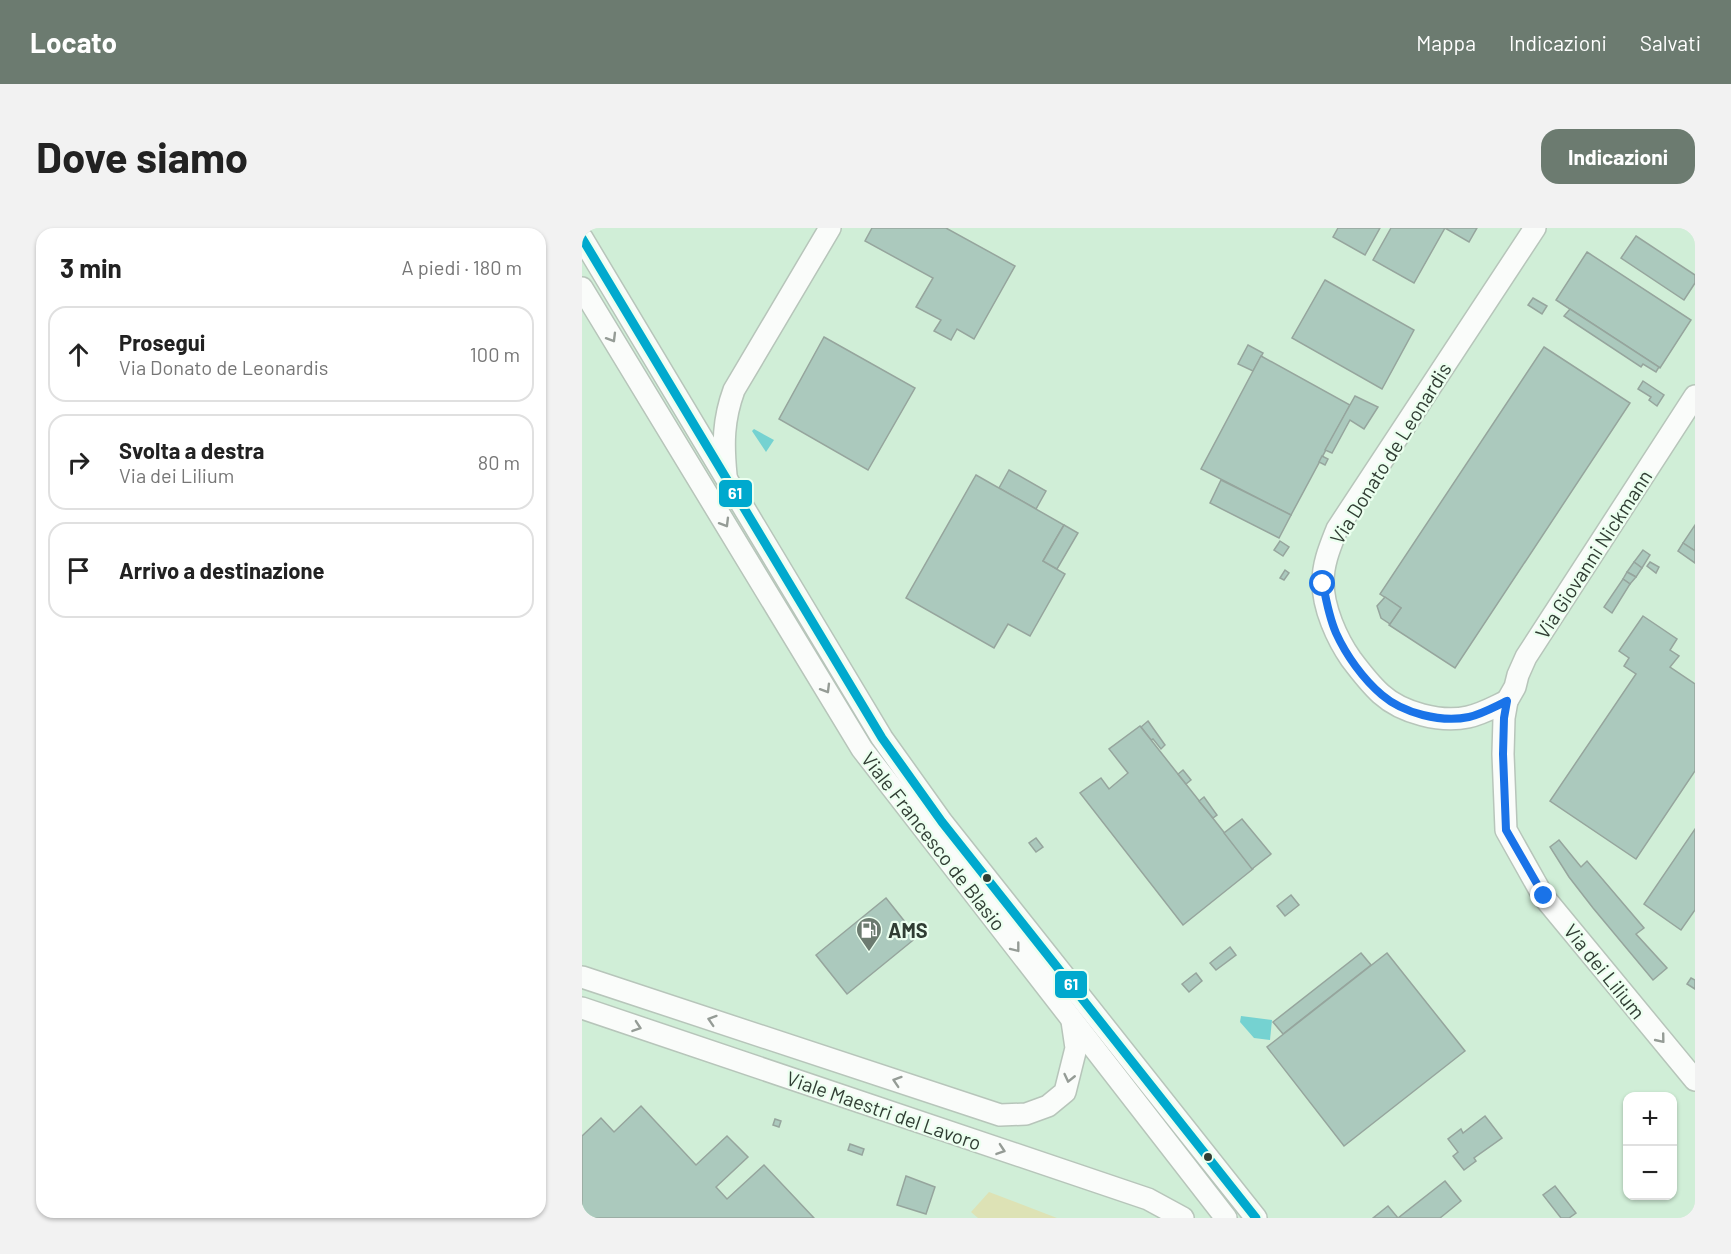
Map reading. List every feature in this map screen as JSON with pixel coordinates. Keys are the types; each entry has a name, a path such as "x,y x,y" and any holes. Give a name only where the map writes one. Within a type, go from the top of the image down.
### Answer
{"street":[{"path":"726,478 724,438 727,409 734,390 830,228"},
{"name":"Via Donato de Leonardis","path":"1505,709 1467,717 1442,718 1420,714 1401,707 1382,695 1344,649 1335,631 1323,584 1325,558 1337,529 1535,228"},
{"name":"Viale Francesco de Blasio","path":"582,238 882,738 942,822 1256,1218"},
{"name":"Viale Francesco de Blasio","path":"582,288 862,749 1226,1218"},
{"name":"Via Giovanni Nickmann","path":"1505,709 1526,657 1695,396"},
{"name":"Via dei Lilium","path":"1505,709 1503,754 1506,830 1544,896 1695,1080"},
{"name":"Viale Maestri del Lavoro","path":"582,977 1000,1114 1026,1114 1048,1106 1065,1092 1076,1048 1072,1020"},
{"name":"Viale Maestri del Lavoro","path":"582,1008 1148,1199 1183,1218"}],"shaded area":[{"path":"582,228 1695,228 1695,1218 582,1218"},
{"path":"989,1192 1057,1218 978,1218 971,1212"}],"water":[{"path":"754,429 774,440 766,452 752,431"},
{"path":"1241,1016 1272,1020 1270,1040 1254,1038 1240,1022"}],"building":[{"path":"872,228 946,228 1015,266 974,339 957,329 951,340 934,331 941,320 916,307 933,278 865,241"},
{"path":"1338,228 1380,228 1365,255 1333,237"},
{"path":"1391,228 1445,228 1414,283 1373,260"},
{"path":"1445,228 1477,228 1469,242"},
{"path":"1636,236 1695,275 1695,283 1684,300 1621,258"},
{"path":"1587,252 1691,320 1660,368 1556,300"},
{"path":"1325,280 1414,330 1382,389 1292,338"},
{"path":"1533,298 1547,306 1542,314 1528,305"},
{"path":"1570,309 1659,367 1656,372 1643,364 1641,367 1564,316"},
{"path":"824,337 915,388 868,470 779,419"},
{"path":"1248,345 1263,353 1253,371 1238,364"},
{"path":"1544,347 1630,403 1455,668 1389,625 1401,608 1380,594"},
{"path":"1261,356 1350,405 1291,515 1201,469"},
{"path":"1643,381 1664,395 1657,406 1649,400 1651,397 1638,389"},
{"path":"1355,396 1378,407 1364,429 1350,420 1332,453 1325,450"},
{"path":"1322,456 1328,459 1325,465 1319,462"},
{"path":"1009,470 1046,491 1036,509 999,488"},
{"path":"976,475 1064,525 1043,561 1065,574 1030,636 1008,624 994,648 906,598"},
{"path":"1221,480 1291,515 1279,538 1210,503"},
{"path":"1064,525 1078,533 1057,569 1043,561"},
{"path":"1695,525 1695,551 1683,543"},
{"path":"1280,541 1289,547 1283,556 1274,550"},
{"path":"1683,543 1695,551 1695,563 1678,551"},
{"path":"1643,550 1650,555 1642,568 1634,562"},
{"path":"1634,562 1642,568 1636,577 1627,572"},
{"path":"1650,562 1659,567 1656,573 1647,566"},
{"path":"1285,570 1289,573 1284,580 1280,578"},
{"path":"1627,572 1636,577 1630,584 1623,579"},
{"path":"1623,579 1630,584 1612,613 1604,607"},
{"path":"1385,597 1401,608 1390,624 1381,618 1377,606"},
{"path":"1643,616 1677,639 1670,650 1679,656 1670,667 1695,684 1695,771 1636,859 1550,801 1636,674 1624,666 1629,658 1619,651"},
{"path":"1148,721 1165,745 1161,749 1141,727"},
{"path":"1140,726 1253,869 1183,925 1080,793 1101,778 1109,789 1128,773 1109,749"},
{"path":"1183,770 1191,780 1186,784 1178,774"},
{"path":"1204,797 1217,815 1213,818 1199,801"},
{"path":"1242,819 1271,854 1252,869 1224,833"},
{"path":"1695,829 1695,910 1681,930 1644,904"},
{"path":"1036,838 1043,847 1036,852 1029,843"},
{"path":"1559,840 1581,867 1587,861 1644,928 1636,934 1667,968 1653,980 1569,877 1550,847"},
{"path":"1291,895 1299,905 1285,916 1277,906"},
{"path":"886,898 917,937 847,994 816,955"},
{"path":"1230,947 1236,955 1216,970 1210,963"},
{"path":"1361,953 1371,965 1283,1034 1273,1022"},
{"path":"1387,953 1465,1051 1344,1146 1267,1047"},
{"path":"1196,973 1202,981 1189,992 1182,984"},
{"path":"1691,978 1695,980 1695,989 1687,984"},
{"path":"641,1106 696,1165 727,1136 748,1157 716,1187 727,1199 764,1165 814,1218 582,1218 582,1136 601,1118 614,1132"},
{"path":"1485,1116 1502,1138 1474,1158 1476,1161 1464,1170 1453,1156 1458,1152 1448,1139 1461,1129 1463,1133"},
{"path":"775,1119 781,1121 779,1127 773,1125"},
{"path":"850,1144 864,1149 862,1155 848,1150"},
{"path":"906,1176 935,1187 926,1214 897,1205"},
{"path":"1445,1181 1461,1201 1440,1218 1398,1218"},
{"path":"1555,1186 1576,1213 1569,1218 1561,1218 1543,1195"},
{"path":"1388,1206 1398,1218 1373,1218"}],"transit line":[{"name":"61","path":"582,238 882,738 942,822 1256,1218"}],"place":[{"name":"AMS","path":"869,953"}],"route":[{"path":"1323,584 1335,631 1344,649 1382,695 1401,707 1420,714 1442,718 1467,717 1488,711 1507,701 1503,754 1506,830 1544,896"}]}
